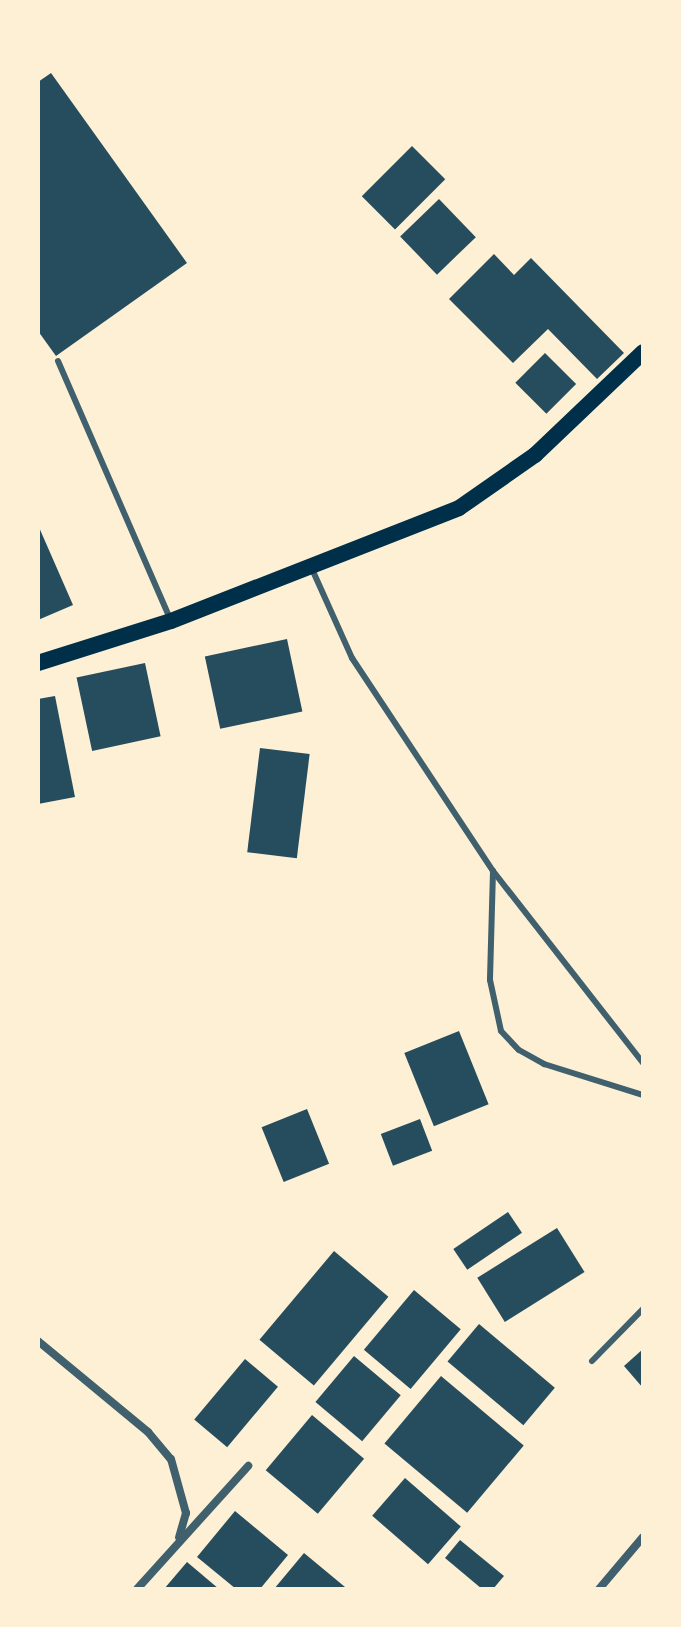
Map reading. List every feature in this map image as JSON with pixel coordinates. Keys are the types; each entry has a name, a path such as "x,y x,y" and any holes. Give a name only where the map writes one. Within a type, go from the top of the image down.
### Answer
{"main road":[{"path":"38,663 171,621 459,508 535,455 643,352"}],"street":[{"path":"38,1341 148,1432 171,1459 186,1513 179,1537"},
{"path":"137,1589 179,1537 248,1466"},
{"path":"599,1589 643,1537"}],"lane":[{"path":"58,361 171,621"},
{"path":"312,567 352,658 493,871 643,1063"},
{"path":"493,871 490,980 501,1031 519,1050 544,1064 643,1095"},
{"path":"592,1361 643,1309"}],"building":[{"path":"51,73 187,263 56,356 38,331 38,82"},
{"path":"412,146 445,179 395,229 362,196"},
{"path":"439,199 476,237 437,275 400,237"},
{"path":"494,254 514,275 531,258 624,353 597,379 548,329 513,363 449,299"},
{"path":"545,353 576,384 546,414 515,383"},
{"path":"38,525 73,605 38,620"},
{"path":"287,639 302,711 220,729 205,656"},
{"path":"145,663 161,736 92,751 77,678"},
{"path":"55,696 75,797 38,804 38,699"},
{"path":"260,748 310,754 297,858 247,852"},
{"path":"459,1031 489,1104 434,1126 404,1053"},
{"path":"307,1109 329,1164 284,1182 262,1127"},
{"path":"420,1119 432,1151 393,1166 381,1134"},
{"path":"508,1212 522,1233 467,1270 453,1249"},
{"path":"557,1228 585,1272 505,1322 477,1278"},
{"path":"334,1251 388,1297 314,1385 259,1340"},
{"path":"414,1290 461,1329 411,1389 364,1350"},
{"path":"479,1324 555,1388 523,1425 448,1362"},
{"path":"643,1349 643,1388 624,1366"},
{"path":"354,1356 401,1395 362,1441 315,1402"},
{"path":"245,1359 278,1387 227,1447 194,1420"},
{"path":"441,1376 524,1445 467,1513 384,1443"},
{"path":"312,1415 364,1459 318,1514 266,1470"},
{"path":"405,1478 461,1527 428,1564 372,1516"},
{"path":"235,1511 288,1555 260,1589 236,1589 197,1557"},
{"path":"460,1540 504,1576 493,1589 482,1589 445,1558"},
{"path":"304,1553 345,1587 344,1589 274,1589"},
{"path":"187,1562 219,1589 164,1589"}]}
